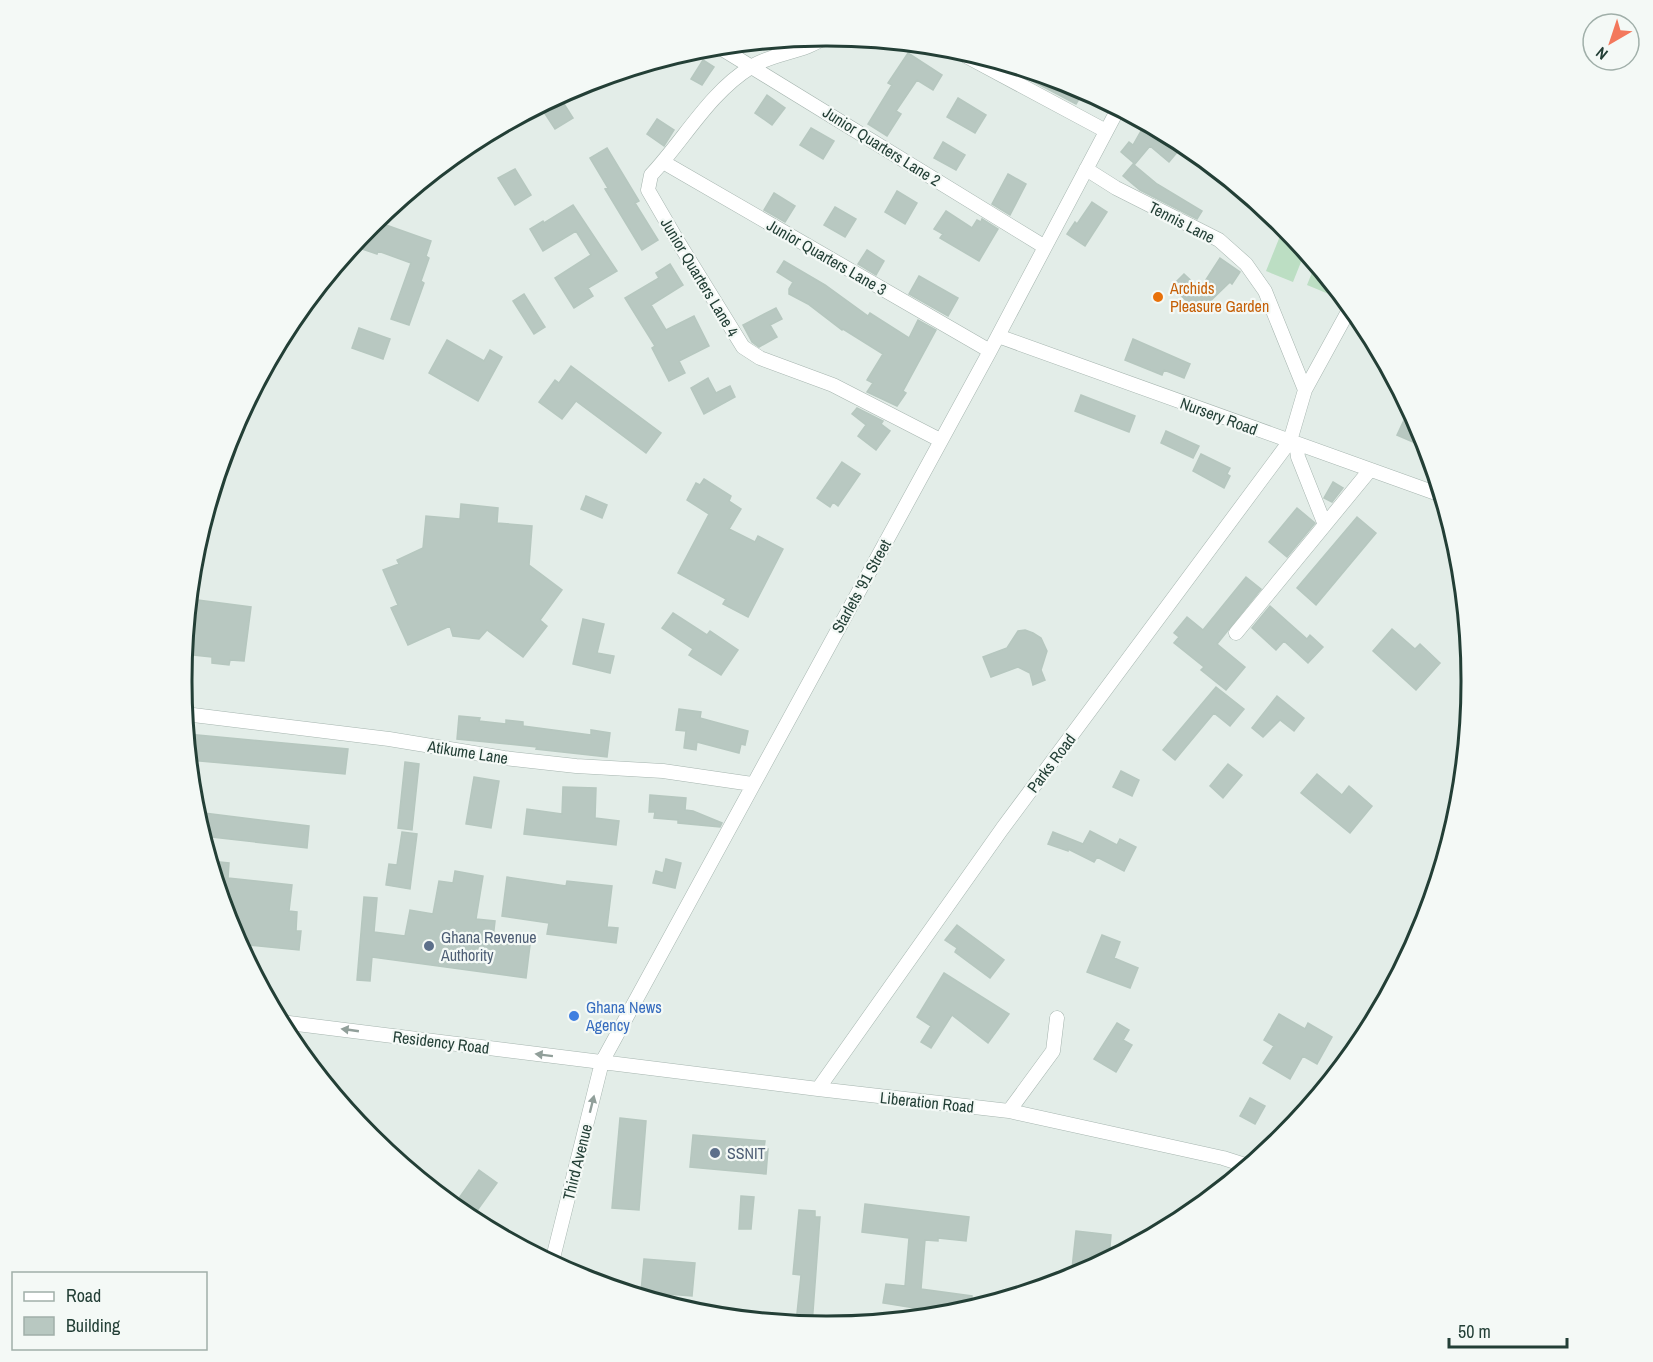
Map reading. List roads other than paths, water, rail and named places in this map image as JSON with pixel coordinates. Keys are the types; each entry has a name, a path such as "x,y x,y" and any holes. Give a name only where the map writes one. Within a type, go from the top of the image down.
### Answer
{"street":[{"name":"Junior Quarters Lane 4","path":"809,47 752,66 728,84 651,175 648,190 676,240 743,347 760,358 833,385 940,440"},
{"name":"Junior Quarters Lane 2","path":"732,54 1045,247"},
{"path":"987,67 1107,131"},
{"name":"Starlets '91 Street","path":"602,1062 990,351 1114,116"},
{"name":"Junior Quarters Lane 3","path":"663,162 990,351"},
{"name":"Tennis Lane","path":"1086,169 1116,188 1219,240 1246,264 1265,291 1305,390"},
{"path":"1325,525 1293,442 1305,390 1345,316"},
{"name":"Nursery Road","path":"998,336 1431,492"},
{"name":"Parks Road","path":"818,1089 1002,829 1293,442"},
{"path":"1236,633 1370,470"},
{"name":"Atikume Lane","path":"193,715 389,739 504,758 576,766 663,771 752,784"},
{"path":"1009,1111 1053,1052 1057,1018"},
{"name":"Residency Road","path":"293,1023 602,1062"},
{"name":"Liberation Road","path":"602,1062 1009,1111 1239,1163"},
{"name":"Third Avenue","path":"554,1254 602,1062"}],"place":[{"name":"Archids Pleasure Garden","path":"1158,297"},
{"name":"Ghana Revenue Authority","path":"429,946"},
{"name":"Ghana News Agency","path":"574,1016"},
{"name":"SSNIT","path":"715,1153"}]}
